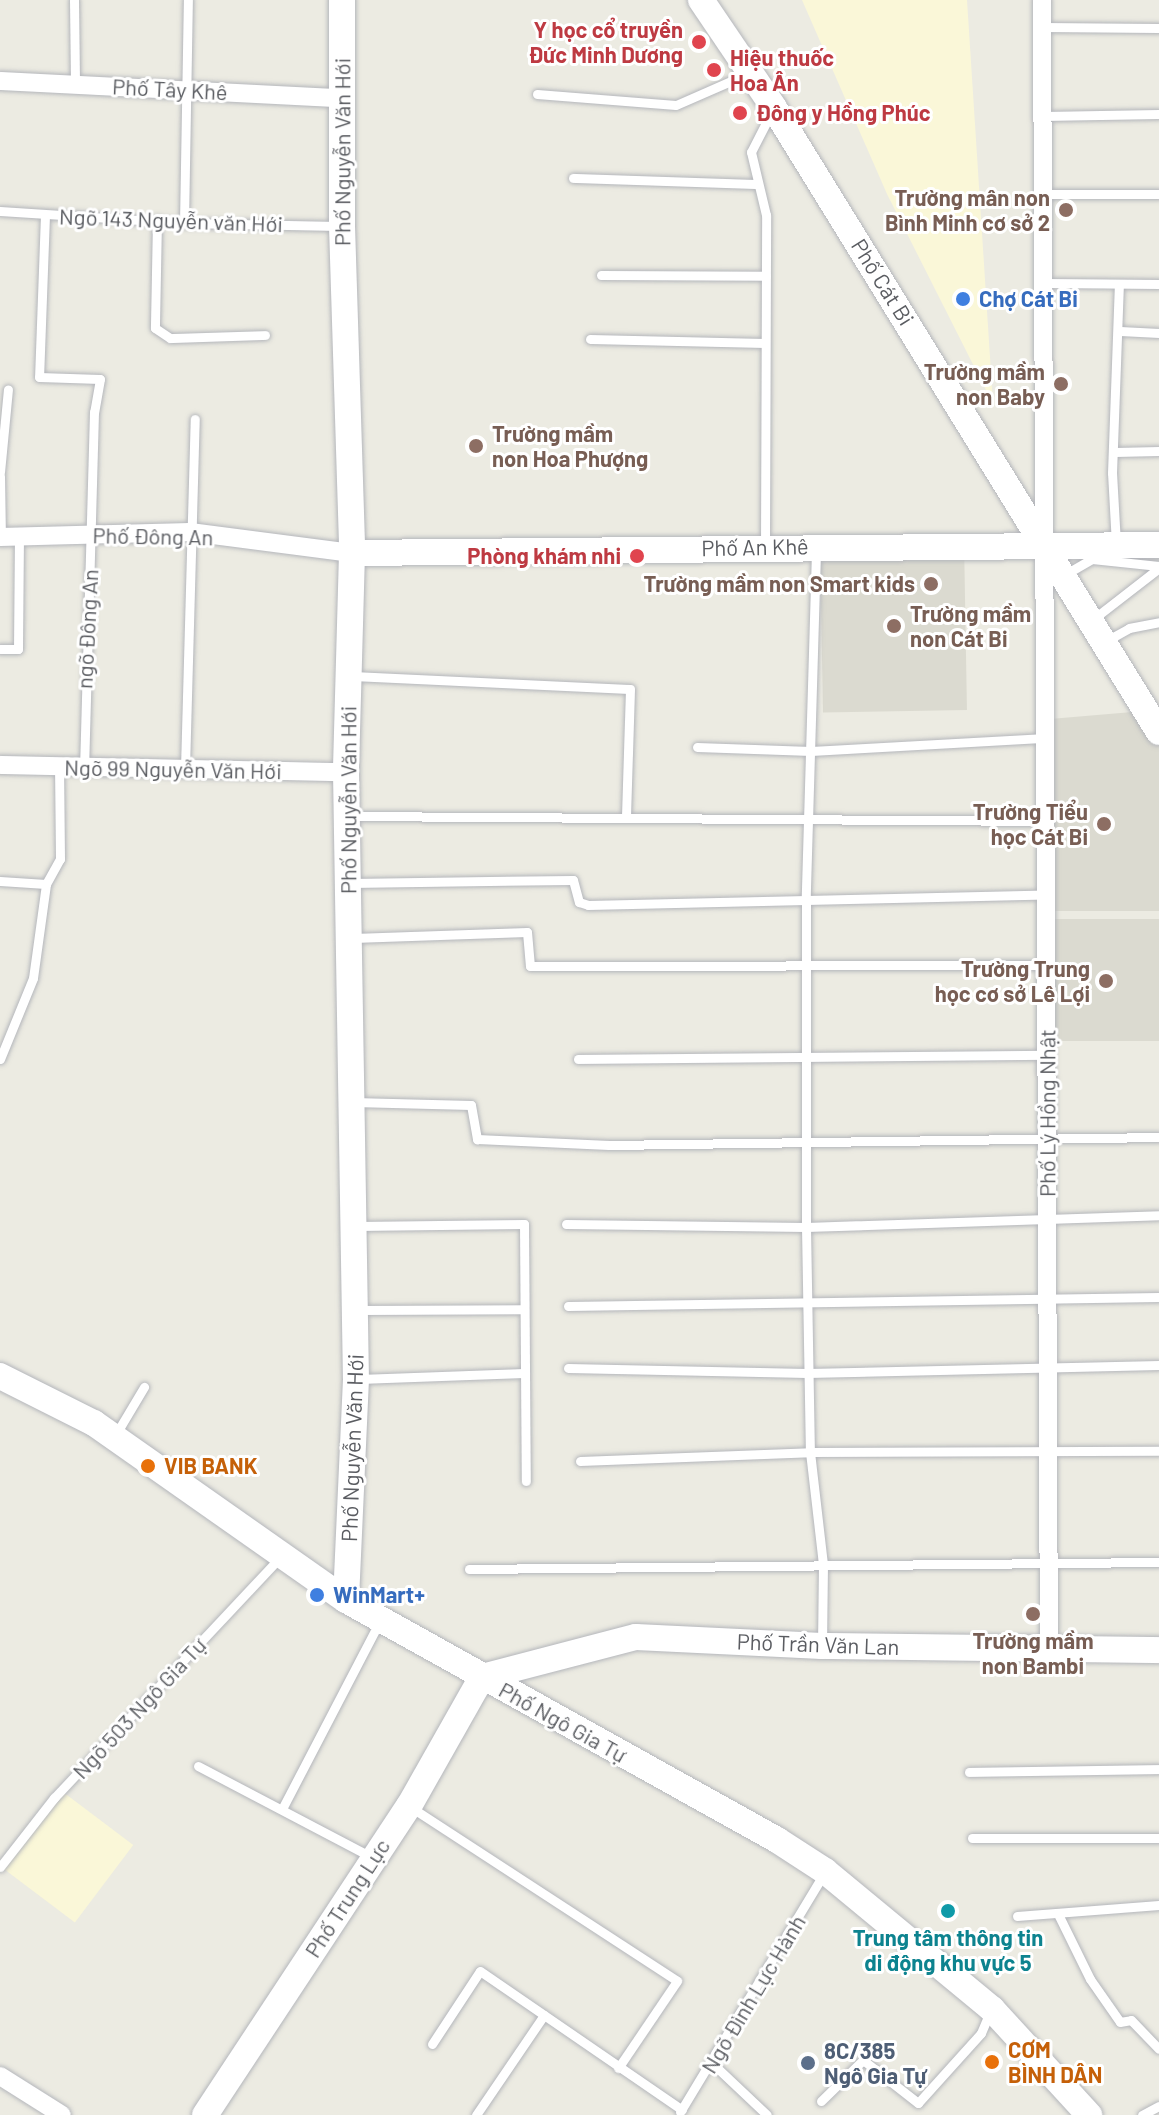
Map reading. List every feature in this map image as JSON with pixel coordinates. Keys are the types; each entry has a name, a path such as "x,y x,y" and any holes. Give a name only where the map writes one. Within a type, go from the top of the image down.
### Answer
{"street":[{"name":"Phố Nguyễn Văn Hới","path":"342,0 342,226 352,553 346,772 356,1379 346,1600"},
{"name":"Phố Cát Bi","path":"701,0 752,72 1159,732"},
{"name":"Phố Lý Hồng Nhật","path":"1042,0 1049,1649"},
{"name":"Phố Tây Khê","path":"0,81 341,98"},
{"name":"Phố Đông An","path":"7,536 190,532 352,553"},
{"name":"Phố An Khê","path":"352,553 1045,543 1159,545"},
{"name":"Ngõ 99 Nguyễn Văn Hới","path":"0,765 346,772"},
{"name":"Phố Ngô Gia Tự","path":"2,1378 114,1437 346,1600 777,1840 825,1871 992,2009 1089,2115"},
{"name":"Phố Trần Văn Lan","path":"482,1677 636,1637 822,1646 1159,1650"},
{"name":"Phố Trung Lực","path":"205,2115 409,1806 482,1677"},
{"path":"0,2076 62,2115"}],"lane":[{"path":"74,0 75,85"},
{"path":"184,223 188,0"},
{"path":"1042,27 1159,28"},
{"path":"537,94 676,105 752,72"},
{"path":"765,547 766,215 751,152 774,108"},
{"path":"1043,116 1159,114"},
{"path":"573,178 758,184"},
{"path":"1043,194 1159,194"},
{"name":"Ngõ 143 Nguyễn văn Hới","path":"0,211 184,223 342,226"},
{"name":"ngõ Đông An","path":"45,215 39,377 100,379 94,412 93,535 83,681 84,767"},
{"path":"157,220 155,328 170,338 265,335"},
{"path":"601,275 766,276"},
{"path":"1044,283 1159,284"},
{"path":"1116,544 1119,284"},
{"path":"1120,331 1159,333"},
{"path":"590,339 765,343"},
{"path":"0,649 18,649 0,474 8,389"},
{"path":"185,768 195,419"},
{"path":"1115,452 1159,451"},
{"path":"816,546 806,898 809,1143 806,1227 810,1452 823,1564 822,1646"},
{"path":"1064,575 1092,559 1159,567"},
{"path":"1097,632 1159,567"},
{"path":"1097,632 1159,622"},
{"path":"349,676 630,689 626,817"},
{"path":"697,747 811,751 1046,738"},
{"path":"0,1059 33,978 46,884 60,859 59,768"},
{"path":"347,816 1046,821"},
{"path":"348,883 573,880 579,902 588,905 1046,895"},
{"path":"0,881 46,884"},
{"path":"350,938 527,932 530,966 1046,965"},
{"path":"578,1059 1047,1055"},
{"path":"353,1102 471,1105 477,1139 609,1145 1159,1137"},
{"path":"566,1224 806,1227 1159,1215"},
{"path":"354,1226 524,1224 526,1481"},
{"path":"568,1306 807,1306 1048,1297 1159,1297"},
{"path":"355,1310 524,1309"},
{"path":"568,1368 807,1373 1159,1365"},
{"path":"356,1379 524,1373"},
{"path":"114,1437 144,1387"},
{"path":"580,1461 810,1452 1048,1454 1159,1451"},
{"name":"Ngõ 503 Ngô Gia Tự","path":"0,1867 54,1798 283,1554"},
{"path":"469,1569 1159,1562"},
{"path":"282,1809 381,1620"},
{"path":"198,1766 373,1858"},
{"path":"969,1772 1159,1769"},
{"path":"409,1806 677,1981 618,2068"},
{"path":"972,1838 1159,1838"},
{"name":"Ngõ Đình Lực Hành","path":"680,2112 713,2064 825,1871"},
{"path":"1017,1916 1159,1905"},
{"path":"1058,1914 1090,1979 1120,2022 1131,2020 1159,2049"},
{"path":"432,2044 480,1971 680,2112"},
{"path":"821,2101 863,2060 918,2103 981,2033 992,2009"},
{"path":"476,2115 544,2015"},
{"path":"713,2064 767,2115"},
{"path":"1142,2115 1159,2106"}],"shaded area":[{"name":"Chợ Cát Bi","path":"802,0 967,0 993,404 887,194"},
{"name":"Trường mầm non Cát Bi","path":"964,540 967,710 823,712 820,543"},
{"name":"Trường Tiểu học Cát Bi","path":"1144,711 1159,736 1159,911 1049,911 1050,719"},
{"name":"Trường Trung học cơ sở Lê Lợi","path":"1055,919 1159,919 1159,1041 1055,1041"},
{"path":"59,1789 133,1845 75,1922 1,1866"}],"place":[{"name":"Y học cổ truyền Đức Minh Dương","path":"699,42"},
{"name":"Hiệu thuốc Hoa Ân","path":"714,70"},
{"name":"Đông y Hồng Phúc","path":"740,113"},
{"name":"Trường mân non Bình Minh cơ sở 2","path":"1066,210"},
{"name":"Chợ Cát Bi","path":"963,299"},
{"name":"Trường mầm non Baby","path":"1061,384"},
{"name":"Trường mầm non Hoa Phượng","path":"476,446"},
{"name":"Phòng khám nhi","path":"637,556"},
{"name":"Trường mầm non Smart kids","path":"931,584"},
{"name":"Trường mầm non Cát Bi","path":"894,626"},
{"name":"Trường Tiểu học Cát Bi","path":"1104,824"},
{"name":"Trường Trung học cơ sở Lê Lợi","path":"1106,981"},
{"name":"VIB BANK","path":"148,1466"},
{"name":"WinMart+","path":"317,1595"},
{"name":"Trường mầm non Bambi","path":"1033,1614"},
{"name":"Trung tâm thông tin di động khu vực 5","path":"948,1911"},
{"name":"CƠM BÌNH DÂN","path":"992,2062"},
{"name":"8C/385 Ngô Gia Tự","path":"808,2063"}]}
